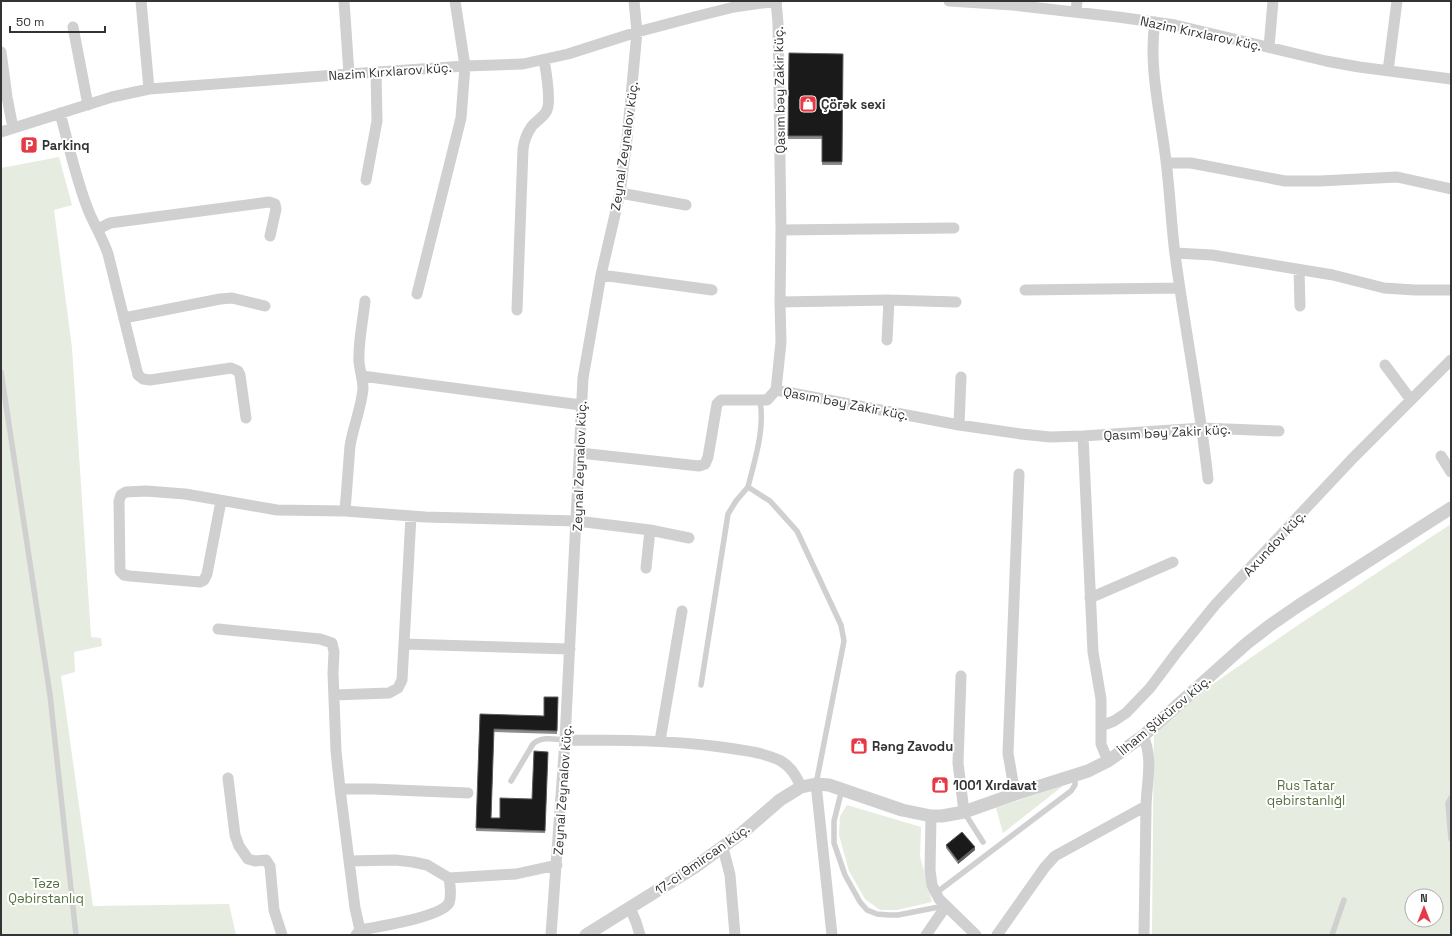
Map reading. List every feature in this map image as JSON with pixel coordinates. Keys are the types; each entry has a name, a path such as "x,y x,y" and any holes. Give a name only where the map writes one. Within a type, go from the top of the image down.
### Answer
{"street":[{"path":"141,1 149,89"},
{"path":"344,1 350,74"},
{"path":"417,294 461,118 465,66 455,1"},
{"name":"Zeynal Zeynalov küç.","path":"551,935 565,740 583,378 601,275 620,193 627,139 637,32 634,1"},
{"name":"Nazim Kırxlarov küç.","path":"1,132 112,97 149,89 465,66 523,64 544,60 637,32 734,7 777,1"},
{"name":"Qasım bəy Zakir küç.","path":"777,1 781,230 781,342 776,390 959,424 1050,437 1202,428 1279,431"},
{"name":"Nazim Kırxlarov küç.","path":"949,1 1076,12 1175,25 1326,61 1451,79"},
{"path":"1076,12 1077,1"},
{"path":"1269,47 1273,1"},
{"path":"1388,71 1397,1"},
{"path":"1155,22 1152,55 1167,163 1175,253 1202,428 1208,479"},
{"path":"73,27 88,105"},
{"path":"1,52 3,90 13,128"},
{"path":"517,310 523,149 525,139 532,126 545,114 548,109 549,102 544,60"},
{"path":"366,180 377,121 376,72"},
{"path":"60,113 79,184 108,254 138,375 143,379 150,380 231,368 238,370 246,418"},
{"path":"1167,163 1191,163 1285,182 1320,182 1397,177 1451,189"},
{"path":"620,193 686,205"},
{"path":"98,229 110,223 269,202 275,204 276,209 270,236"},
{"path":"781,230 954,228"},
{"path":"1175,253 1212,255 1333,275 1384,288 1451,290"},
{"path":"1298,270 1300,306"},
{"path":"601,275 712,290"},
{"path":"1025,290 1180,288"},
{"path":"124,318 220,299 232,298 264,306"},
{"path":"887,340 889,300"},
{"path":"780,302 889,300 956,302"},
{"path":"345,512 350,446 357,421 363,389 359,363 359,348 365,301"},
{"name":"Axundov küç.","path":"1101,726 1114,721 1126,713 1150,688 1215,605 1353,458 1451,360"},
{"path":"1385,365 1411,400"},
{"path":"362,376 581,405"},
{"path":"959,424 961,377"},
{"path":"580,453 699,466 705,464 708,457 717,404 721,400 767,400 776,390"},
{"path":"1083,436 1093,652 1101,699 1101,744 1108,761"},
{"path":"1441,456 1451,472"},
{"path":"1015,794 1008,753 1019,474"},
{"path":"220,501 204,580 200,582 130,576 124,575 120,571 119,501 121,495 126,492 146,491 185,494 277,510 577,521 650,530 689,538"},
{"name":"İlham Şükürov küç.","path":"816,784 829,785 902,810 931,816 942,816 964,812 1088,771 1108,761 1143,736 1246,644 1270,626 1298,606 1451,508"},
{"path":"334,695 389,692 398,688 402,680 411,516"},
{"path":"646,568 650,530"},
{"path":"1090,598 1172,562"},
{"path":"660,741 682,611"},
{"path":"218,629 320,638 332,643 334,652 336,751 358,933 420,917 440,910 448,903 451,894 448,878"},
{"path":"404,644 570,649"},
{"path":"961,676 958,763 964,812"},
{"path":"1143,736 1150,761 1146,806 1144,935"},
{"path":"565,740 688,742 742,750 765,755 781,762 797,777 801,788"},
{"path":"228,778 236,835 239,846 248,859 255,861 266,860 270,866 274,910 282,935"},
{"path":"816,784 832,935"},
{"name":"17-ci Əmircan küç.","path":"586,935 723,848 780,800 801,788 816,784"},
{"path":"340,789 373,788 468,793"},
{"path":"996,935 1045,867 1055,856 1146,806"},
{"path":"931,816 930,870 932,885 939,899 976,935"},
{"path":"723,848 730,875 735,935"},
{"path":"350,861 395,860 413,862 427,865 448,878 516,874 557,865"},
{"path":"926,935 946,906"},
{"path":"630,908 640,935"}],"lane":[{"path":"1,372 50,696 76,935"},
{"path":"701,684 728,514 736,501 748,487 762,426 760,401"},
{"path":"748,487 770,501 797,531 841,625 844,641 816,784"},
{"path":"511,780 533,744 537,741 543,739 565,740"},
{"path":"936,894 1071,792 1075,785 1075,776"},
{"path":"842,789 834,821 834,843 845,875 860,902 867,910 877,914 898,915 946,906"},
{"path":"1451,798 1448,803 1451,839"},
{"path":"964,812 983,842"},
{"path":"1332,935 1344,900"}],"green space":[{"name":"Təzə Qəbirstanlıq","path":"59,157 72,205 54,210 72,348 91,637 101,638 102,646 74,652 75,672 61,676 93,906 229,904 236,935 1,935 1,168"},
{"name":"Rus Tatar qəbirstanlığl","path":"1451,524 1451,935 1152,935 1154,725 1295,627"},
{"path":"1064,785 1003,833 996,808"},
{"path":"847,805 921,827 920,856 932,902 897,910 880,910 865,899 849,871 839,835 840,816"}],"building":[{"path":"789,53 843,54 842,162 822,162 822,136 788,136"},
{"path":"544,697 558,697 557,731 494,729 491,818 500,818 500,798 532,799 534,751 548,752 545,831 476,828 480,714 544,716"},
{"path":"962,832 975,847 958,861 946,845"}],"place":[{"name":"Çörək sexi","path":"808,104"},
{"name":"Parkinq","path":"29,145"},
{"name":"Rəng Zavodu","path":"859,746"},
{"name":"1001 Xırdavat","path":"940,785"}]}
